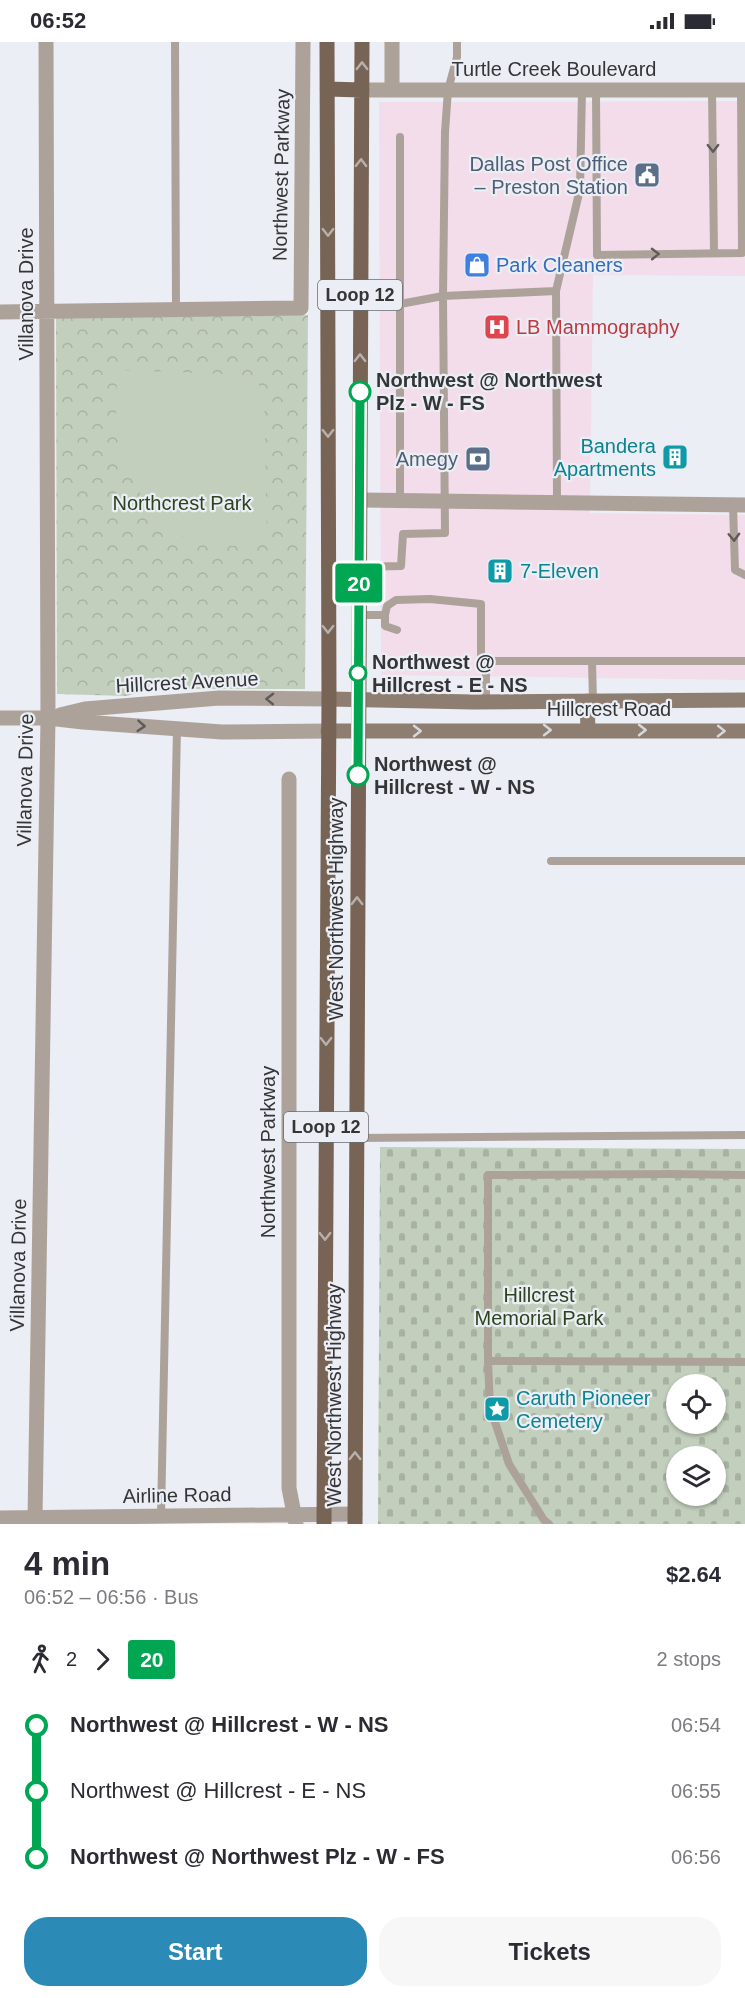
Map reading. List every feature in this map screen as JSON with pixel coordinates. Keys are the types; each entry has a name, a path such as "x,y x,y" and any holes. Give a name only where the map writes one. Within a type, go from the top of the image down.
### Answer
{"main road":[{"name":"West Northwest Highway","path":"324,1519 329,699 327,42"},
{"name":"West Northwest Highway","path":"355,1519 362,42"},
{"path":"327,89 362,90"},
{"name":"Hillcrest Road","path":"329,699 486,702 745,700"},
{"path":"588,730 590,701"},
{"name":"Hillcrest Road","path":"328,731 745,731"}],"street":[{"name":"Villanova Drive","path":"35,1518 48,717 46,42"},
{"name":"Northwest Parkway","path":"176,310 301,309 303,42"},
{"path":"392,42 392,90"},
{"name":"Turtle Creek Boulevard","path":"362,90 743,90"},
{"path":"0,312 176,310"},
{"path":"361,500 739,505"},
{"name":"Hillcrest Avenue","path":"48,717 85,709 219,698 329,699"},
{"name":"Hillcrest Avenue","path":"0,718 48,717 83,722 222,732 328,731"},
{"name":"Northwest Parkway","path":"289,779 289,1488 295,1520"},
{"name":"Airline Road","path":"0,1518 161,1516 295,1520 355,1519"}],"lane":[{"path":"175,42 176,310"},
{"path":"359,567 401,566 403,534 445,533 443,296 445,132 448,90 457,57 457,42"},
{"path":"589,90 597,255 742,253 743,90"},
{"path":"556,504 556,291 580,189 589,90"},
{"path":"712,90 714,253"},
{"path":"400,137 400,501"},
{"path":"360,304 400,304 443,296 556,291"},
{"path":"739,505 735,570 745,575"},
{"path":"397,630 385,626 387,606 396,600 430,599 481,604 481,656 486,661 486,702"},
{"path":"359,615 385,615"},
{"path":"486,661 745,661"},
{"path":"590,701 592,661"},
{"path":"161,1516 177,728"},
{"path":"551,861 745,861"},
{"path":"356,1138 745,1135"},
{"path":"549,1524 544,1520 509,1464 490,1407 488,1176 745,1175"},
{"path":"488,1361 745,1362"}],"shaded area":[{"path":"745,101 745,276 593,275 590,513 745,515 745,680 381,675 379,102"}],"green space":[{"name":"Northcrest Park","path":"308,315 305,689 153,689 126,696 57,694 56,317"},
{"path":"117,370 248,375 264,390 267,543 234,546 200,544 170,531 140,493 120,453 116,417"},
{"name":"Hillcrest Memorial Park","path":"380,1147 745,1149 745,1524 378,1524"}],"bus line":[{"name":"20","path":"358,775 360,392"}],"place":[{"name":"Dallas Post Office – Preston Station","path":"647,175"},
{"name":"Park Cleaners","path":"477,265"},
{"name":"LB Mammography","path":"497,327"},
{"name":"Northwest @ Northwest Plz - W - FS","path":"360,392"},
{"name":"Bandera Apartments","path":"675,457"},
{"name":"Amegy","path":"478,459"},
{"name":"7-Eleven","path":"500,571"},
{"name":"Northwest @ Hillcrest - E - NS","path":"358,673"},
{"name":"Northwest @ Hillcrest - W - NS","path":"358,775"},
{"name":"Caruth Pioneer Cemetery","path":"497,1409"}]}
